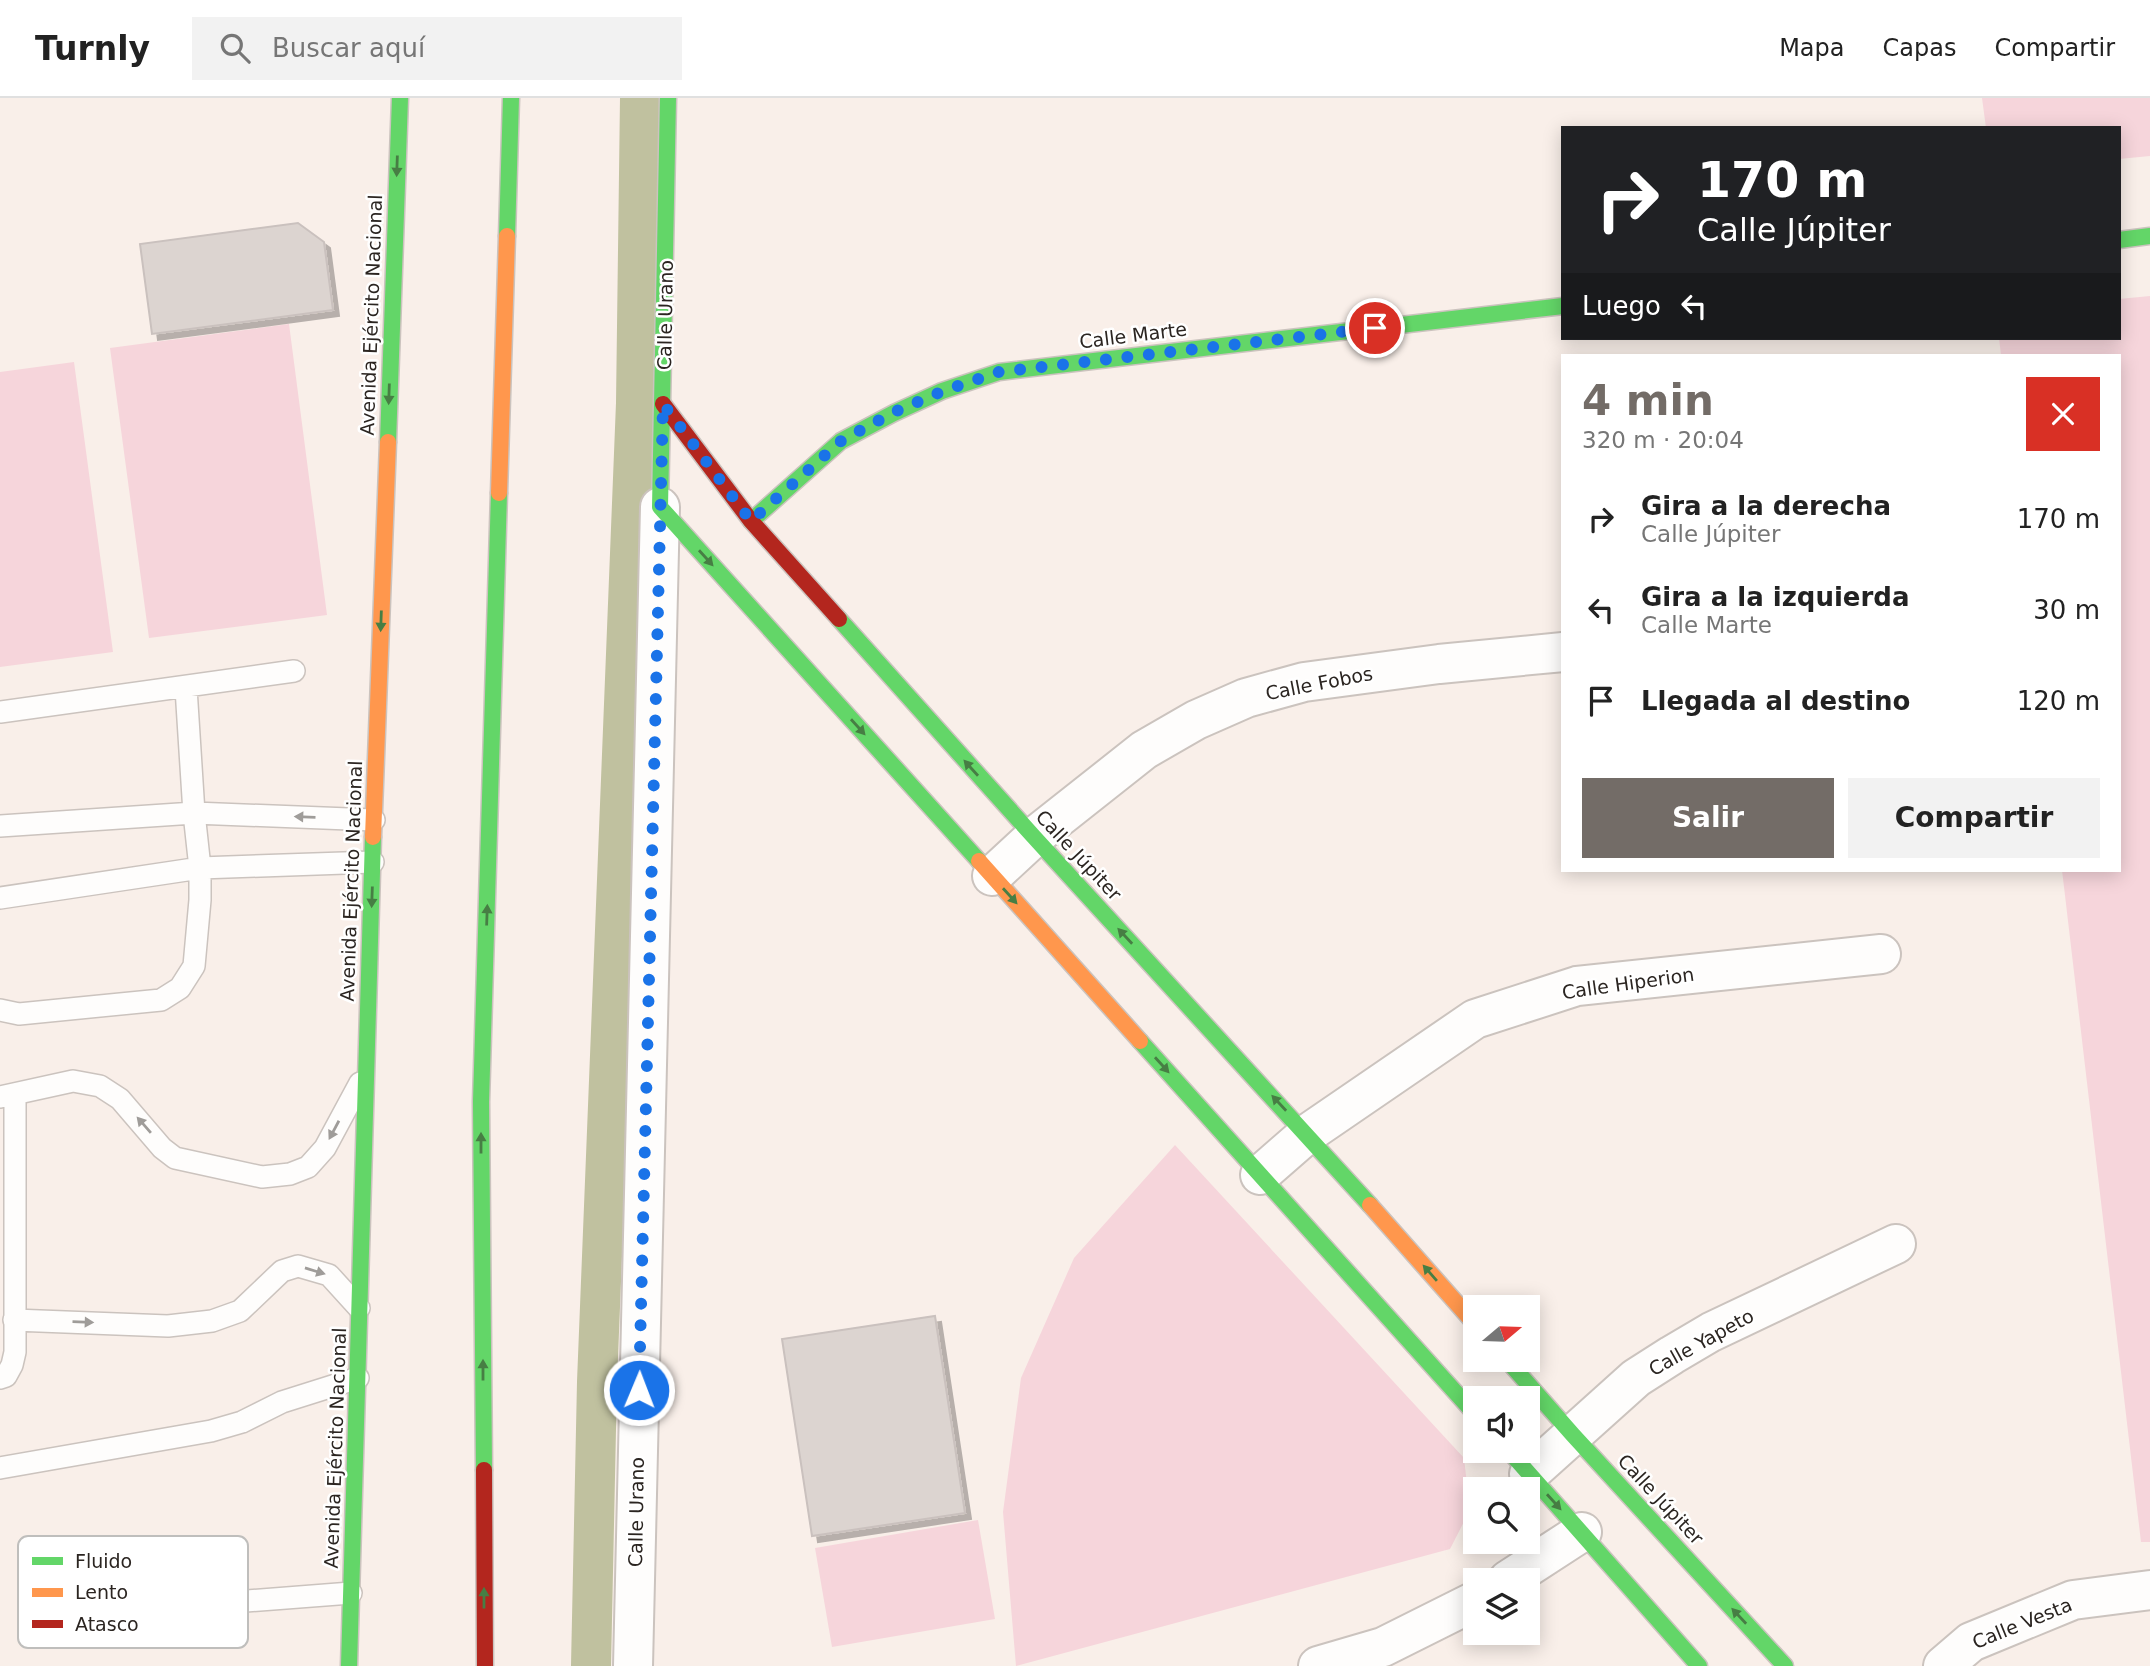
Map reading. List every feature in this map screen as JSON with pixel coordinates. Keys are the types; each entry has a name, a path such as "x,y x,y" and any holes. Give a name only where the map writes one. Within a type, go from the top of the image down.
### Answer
{"street":[{"name":"Avenida Ejército Nacional","path":"349,1666 374,820 400,98"},
{"path":"485,1666 481,1102 511,98"},
{"name":"Calle Urano","path":"633,1666 668,98"},
{"path":"2121,240 2150,236"},
{"name":"Calle Marte","path":"751,521 841,441 894,412 943,391 999,372 1561,306"},
{"name":"Calle Júpiter","path":"663,404 751,521 1034,837 1307,1134 1463,1310"},
{"path":"660,507 1463,1401"},
{"name":"Calle Fobos","path":"992,876 1034,837 1144,750 1196,720 1246,698 1304,682 1439,664 1561,652"},
{"name":"Calle Hiperion","path":"1260,1175 1307,1134 1475,1019 1577,986 1881,954"},
{"name":"Calle Yapeto","path":"1540,1452 1573,1435 1636,1378 1682,1349 1896,1244"},
{"name":"Calle Júpiter","path":"1518,1372 1786,1666"},
{"path":"1520,1463 1699,1666"},
{"path":"1526,1568 1582,1532"},
{"name":"Calle Vesta","path":"1943,1666 1971,1642 2073,1600 2150,1590"},
{"path":"1318,1666 1383,1647 1463,1607"}],"lane":[{"path":"0,712 294,671"},
{"path":"0,1010 19,1014 161,1000 180,988 194,966 200,868 186,688"},
{"path":"0,827 194,813 374,820"},
{"path":"0,898 200,868 373,862"},
{"path":"0,1378 5,1376 12,1365 15,1352 8,1095 73,1081 100,1086 120,1099 162,1148 175,1158 262,1177 290,1174 308,1167 325,1148 367,1070"},
{"path":"14,1320 168,1325 212,1321 240,1311 282,1271 298,1266 329,1275 360,1308"},
{"path":"0,1468 211,1431 242,1422 282,1402 358,1378"},
{"path":"248,1601 351,1593"}],"shaded area":[{"path":"1982,98 2150,98 2150,156 2121,159 2121,126 1986,126"},
{"path":"2150,296 2150,1542 2141,1542 2062,872 2121,872 2121,354 2001,354 1999,340 2121,340 2121,299"},
{"path":"289,324 327,615 149,638 110,348"},
{"path":"74,362 113,652 0,667 0,372"},
{"path":"1175,1145 1463,1457 1466,1477 1463,1477 1463,1524 1450,1549 1016,1666 1003,1512 1021,1378 1074,1258"},
{"path":"978,1520 995,1619 832,1647 815,1548"}],"building":[{"path":"298,223 324,242 333,310 152,334 140,244"},
{"path":"935,1316 965,1513 812,1536 782,1339"}],"waterway":[{"path":"591,1666 597,1382 636,403 640,98"}],"traffic: fast":[{"path":"388,442 400,98"},
{"path":"507,236 511,98"},
{"path":"668,98 660,507 979,861"},
{"path":"2121,240 2150,236"},
{"path":"751,521 841,441 942,391 999,372 1561,306"},
{"path":"484,1470 481,1102 499,493"},
{"path":"839,619 1370,1205"},
{"path":"349,1666 373,837"},
{"path":"1140,1041 1463,1401"},
{"path":"1518,1372 1785,1666"},
{"path":"1520,1463 1699,1666"}],"traffic: slow":[{"path":"499,493 507,236"},
{"path":"373,837 388,442"},
{"path":"979,861 1140,1041"},
{"path":"1370,1205 1463,1310"}],"traffic: jam":[{"path":"663,404 751,521 839,619"},
{"path":"484,1470 485,1666"}],"route":[{"path":"639,1390 663,404 751,521 841,441 894,412 943,391 999,372 1375,328"}]}
